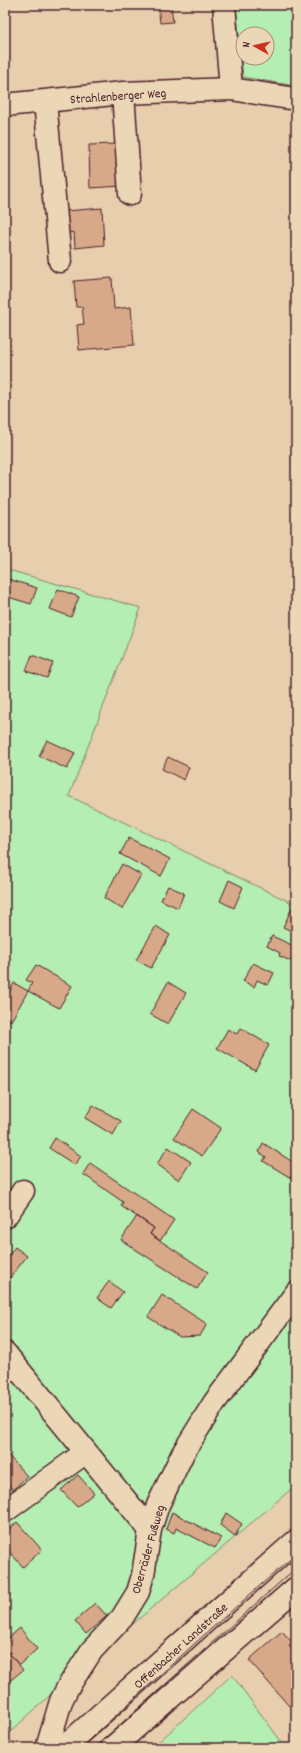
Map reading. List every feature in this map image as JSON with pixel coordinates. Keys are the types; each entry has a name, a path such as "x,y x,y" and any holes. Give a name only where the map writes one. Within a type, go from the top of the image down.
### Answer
{"main road":[{"path":"224,5 231,89"},
{"name":"Strahlenberger Weg","path":"5,105 123,93 231,89 296,99"},
{"path":"123,93 130,194"},
{"path":"45,101 60,261"},
{"path":"5,1217 23,1191"},
{"name":"Oberräder Fußweg","path":"47,1748 61,1701 68,1687 92,1650 122,1618 138,1592 143,1576 150,1530 158,1504 183,1454 214,1402 296,1293"},
{"path":"5,1354 150,1530"},
{"path":"5,1511 86,1452"},
{"name":"Offenbacher Landstraße","path":"63,1748 296,1541"},
{"path":"112,1748 296,1588"}],"green space":[{"path":"236,5 296,5 296,86 243,77 242,66 275,66 275,26 238,26"},
{"path":"5,569 141,608 69,796 296,905 296,1485 60,1686 5,1737"},
{"path":"232,1675 286,1748 152,1748"}],"building":[{"path":"158,5 171,5 173,22 160,23"},
{"path":"116,144 122,186 90,188 89,145"},
{"path":"102,208 104,245 75,248 74,232 68,233 66,211"},
{"path":"112,278 114,309 131,307 134,345 79,350 77,325 84,324 82,307 76,307 74,281"},
{"path":"5,578 37,588 31,604 5,596"},
{"path":"58,589 79,597 71,617 50,609"},
{"path":"32,655 53,663 47,678 26,671"},
{"path":"47,740 75,753 67,769 39,756"},
{"path":"168,757 189,767 184,780 162,769"},
{"path":"129,838 170,859 161,876 120,854"},
{"path":"122,864 141,875 122,909 104,898"},
{"path":"229,880 243,887 234,908 220,901"},
{"path":"168,886 184,893 178,908 161,900"},
{"path":"292,908 296,910 296,933 283,927"},
{"path":"156,926 170,935 151,968 136,960"},
{"path":"272,936 296,947 296,955 293,962 279,956 280,953 267,946"},
{"path":"253,963 274,973 268,985 257,980 254,987 243,981"},
{"path":"36,965 72,986 59,1008 28,991 32,983 26,980"},
{"path":"168,982 186,993 168,1024 150,1014"},
{"path":"14,983 28,991 11,1021 5,1018 5,1000"},
{"path":"241,1028 269,1045 255,1070 217,1048 228,1029 237,1034"},
{"path":"93,1105 121,1121 113,1135 85,1118"},
{"path":"193,1109 221,1128 202,1156 174,1138"},
{"path":"55,1138 81,1156 75,1165 49,1148"},
{"path":"263,1143 296,1164 296,1170 291,1178 263,1161 266,1157 259,1152"},
{"path":"168,1147 191,1162 179,1180 157,1164"},
{"path":"90,1163 174,1220 160,1241 150,1234 154,1228 121,1206 123,1202 83,1174"},
{"path":"137,1216 154,1228 150,1234 208,1272 197,1289 121,1240"},
{"path":"15,1247 27,1256 10,1278 5,1274 5,1260"},
{"path":"109,1281 123,1292 111,1308 97,1298"},
{"path":"162,1295 207,1324 200,1336 180,1337 148,1317"},
{"path":"5,1452 27,1476 13,1490 5,1481"},
{"path":"78,1475 94,1493 77,1507 61,1490"},
{"path":"172,1512 221,1538 215,1548 176,1528 174,1533 166,1529"},
{"path":"226,1513 242,1524 235,1536 220,1525"},
{"path":"17,1522 42,1550 23,1567 5,1547 5,1533"},
{"path":"95,1603 107,1616 86,1634 75,1621"},
{"path":"20,1628 37,1649 19,1665 5,1649 5,1641"},
{"path":"282,1631 293,1643 289,1646 296,1654 296,1700 289,1706 249,1660"},
{"path":"7,1651 23,1670 7,1683 5,1680 5,1653"}],"tram line":[{"path":"80,1748 296,1554"},
{"path":"94,1748 296,1568"}]}
